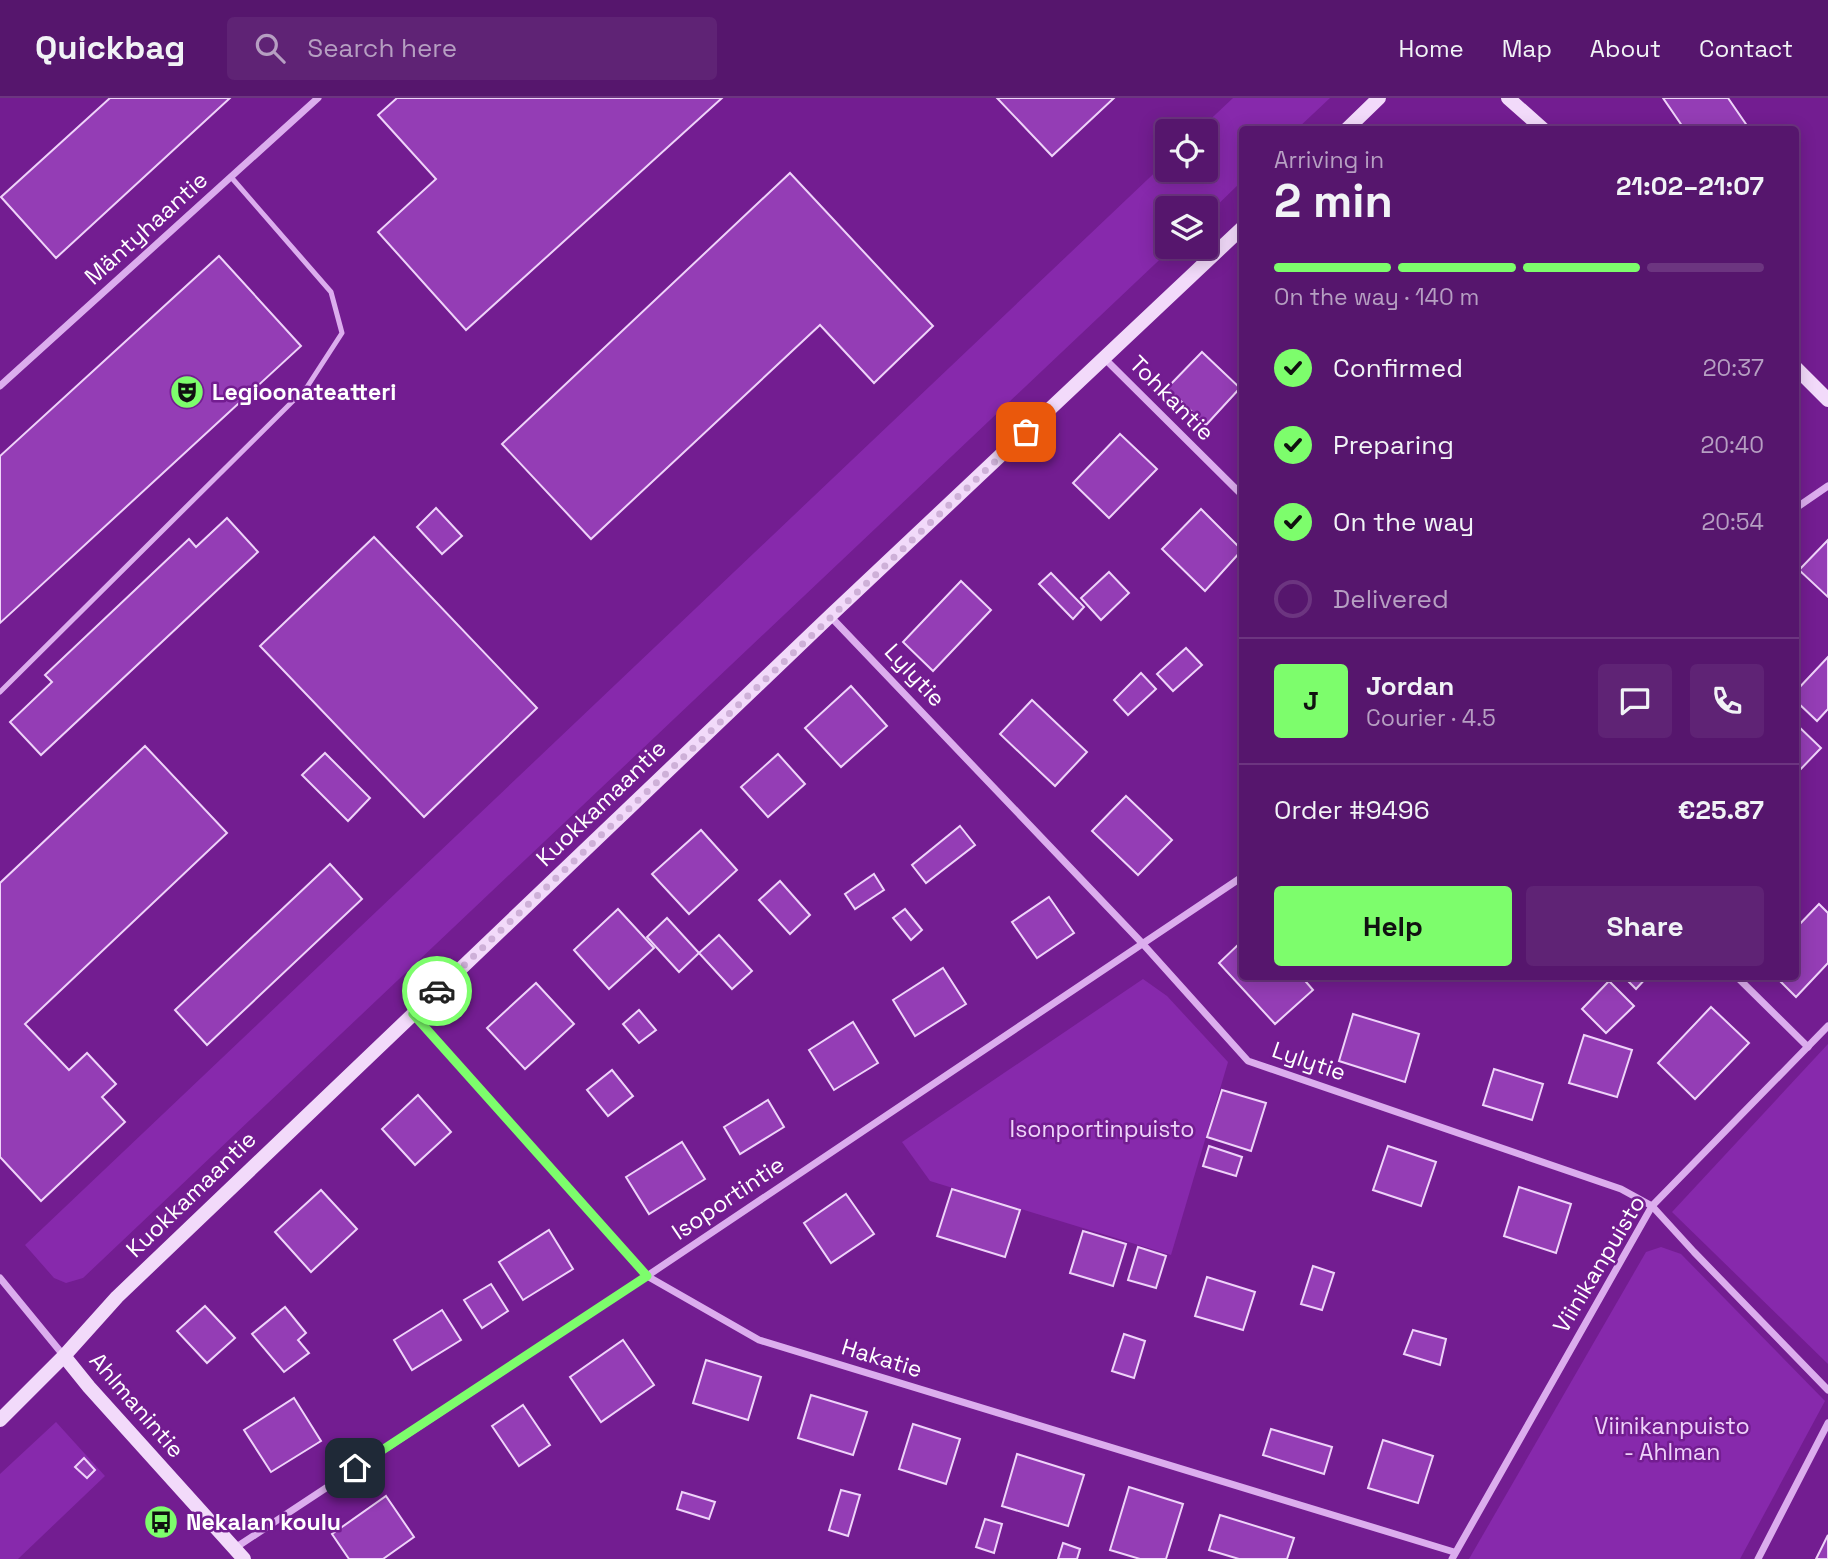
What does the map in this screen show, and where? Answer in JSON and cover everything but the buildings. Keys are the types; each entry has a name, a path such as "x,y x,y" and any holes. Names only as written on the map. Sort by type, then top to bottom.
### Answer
{"main road":[{"path":"1350,126 1379,98"},
{"path":"1508,98 1540,126"},
{"name":"Kuokkamaantie","path":"0,1420 64,1356 117,1297 830,616 1239,231"},
{"path":"1799,371 1828,400"},
{"name":"Ahlmanintie","path":"64,1356 239,1554"}],"street":[{"name":"Mäntyhaantie","path":"0,386 318,98"},
{"name":"Tohkantie","path":"1104,358 1239,492"},
{"path":"1799,506 1828,486"},
{"name":"Lylytie","path":"830,616 1142,943 1248,1060 1621,1189 1652,1206 1828,1390"},
{"name":"Isoportintie","path":"239,1554 647,1276 1239,879"},
{"path":"1740,980 1808,1047"},
{"name":"Hakatie","path":"413,1014 647,1276 759,1340 1453,1556"},
{"name":"Viinikanpuisto","path":"1453,1556 1652,1206 1828,1026"},
{"name":"Ahlmanintie","path":"0,1278 64,1356"},
{"path":"1758,1559 1828,1423"}],"lane":[{"path":"0,692 307,387 342,332 331,292 231,177"}],"green space":[{"path":"1233,98 1330,98 1300,126 1239,126 1239,184 1218,204 1218,196 1155,196 1155,259 1160,259 83,1278 66,1283 54,1278 25,1245 1155,172 1155,182 1218,182 1218,119 1211,119"},
{"name":"Isonportinpuisto","path":"1143,979 1167,996 1228,1062 1171,1255 930,1181 902,1142"},
{"path":"1828,1044 1828,1364 1672,1212"},
{"name":"Viinikanpuisto - Ahlman","path":"1661,1247 1681,1254 1825,1401 1740,1559 1469,1559 1646,1252"},
{"path":"56,1422 105,1476 18,1559 0,1559 0,1474"}],"way so far":[{"path":"437,991 1026,432"}],"place":[{"name":"Legioonateatteri","path":"187,392"},
{"name":"Nekalan koulu","path":"161,1522"}],"route":[{"path":"355,1468 647,1276 413,1014 437,991"}]}
